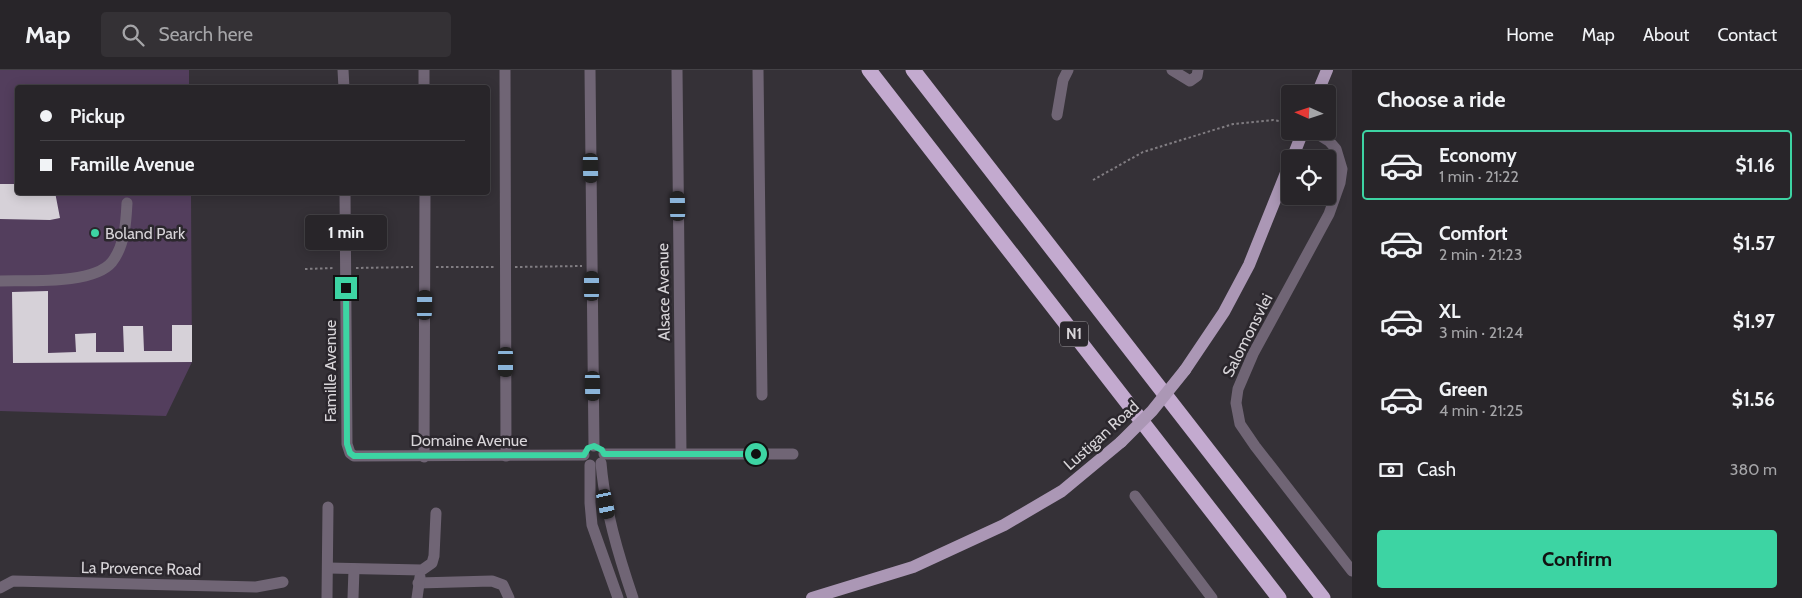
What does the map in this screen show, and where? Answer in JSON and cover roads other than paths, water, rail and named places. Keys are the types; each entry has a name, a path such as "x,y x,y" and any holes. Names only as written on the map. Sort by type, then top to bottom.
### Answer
{"highway":[{"name":"N1","path":"869,70 1280,598"},
{"name":"N1","path":"913,70 1323,598"}],"main road":[{"path":"1320,85 1326,70"},
{"name":"Lustigan Road","path":"812,598 913,567 1004,524 1062,491 1121,442 1152,411 1185,370 1224,312 1249,265 1281,185"}],"street":[{"path":"343,70 344,85"},
{"path":"424,70 424,85"},
{"path":"505,70 506,456"},
{"path":"590,70 594,446 588,448 595,460 604,490 609,517 633,598"},
{"name":"Alsace Avenue","path":"677,70 681,453"},
{"path":"758,70 762,395"},
{"path":"1057,115 1063,80 1068,70"},
{"path":"1172,70 1190,81 1197,76 1198,70"},
{"name":"Salomonsvlei","path":"1326,140 1336,149 1342,169 1340,183 1328,214 1253,354 1238,389 1236,403 1240,424 1255,446 1352,571"},
{"name":"Famille Avenue","path":"345,195 347,444 350,453 354,456"},
{"path":"424,457 425,195"},
{"path":"0,281 55,280 95,273 104,268 112,261 124,237 126,202"},
{"name":"Domaine Avenue","path":"354,456 506,456 595,460 681,453 793,454"},
{"path":"595,460 590,502 592,521 601,553 618,598"},
{"path":"1135,496 1212,598"},
{"path":"327,598 328,507"},
{"path":"328,568 422,570 432,563 434,556 436,513"},
{"path":"592,521 609,517"},
{"path":"601,553 618,548"},
{"path":"353,598 354,569"},
{"path":"417,598 422,570"},
{"path":"418,584 492,581 503,585 510,598"},
{"name":"La Provence Road","path":"0,588 13,582 256,592 283,582"}],"place":[{"name":"Boland Park","path":"95,233"}]}
